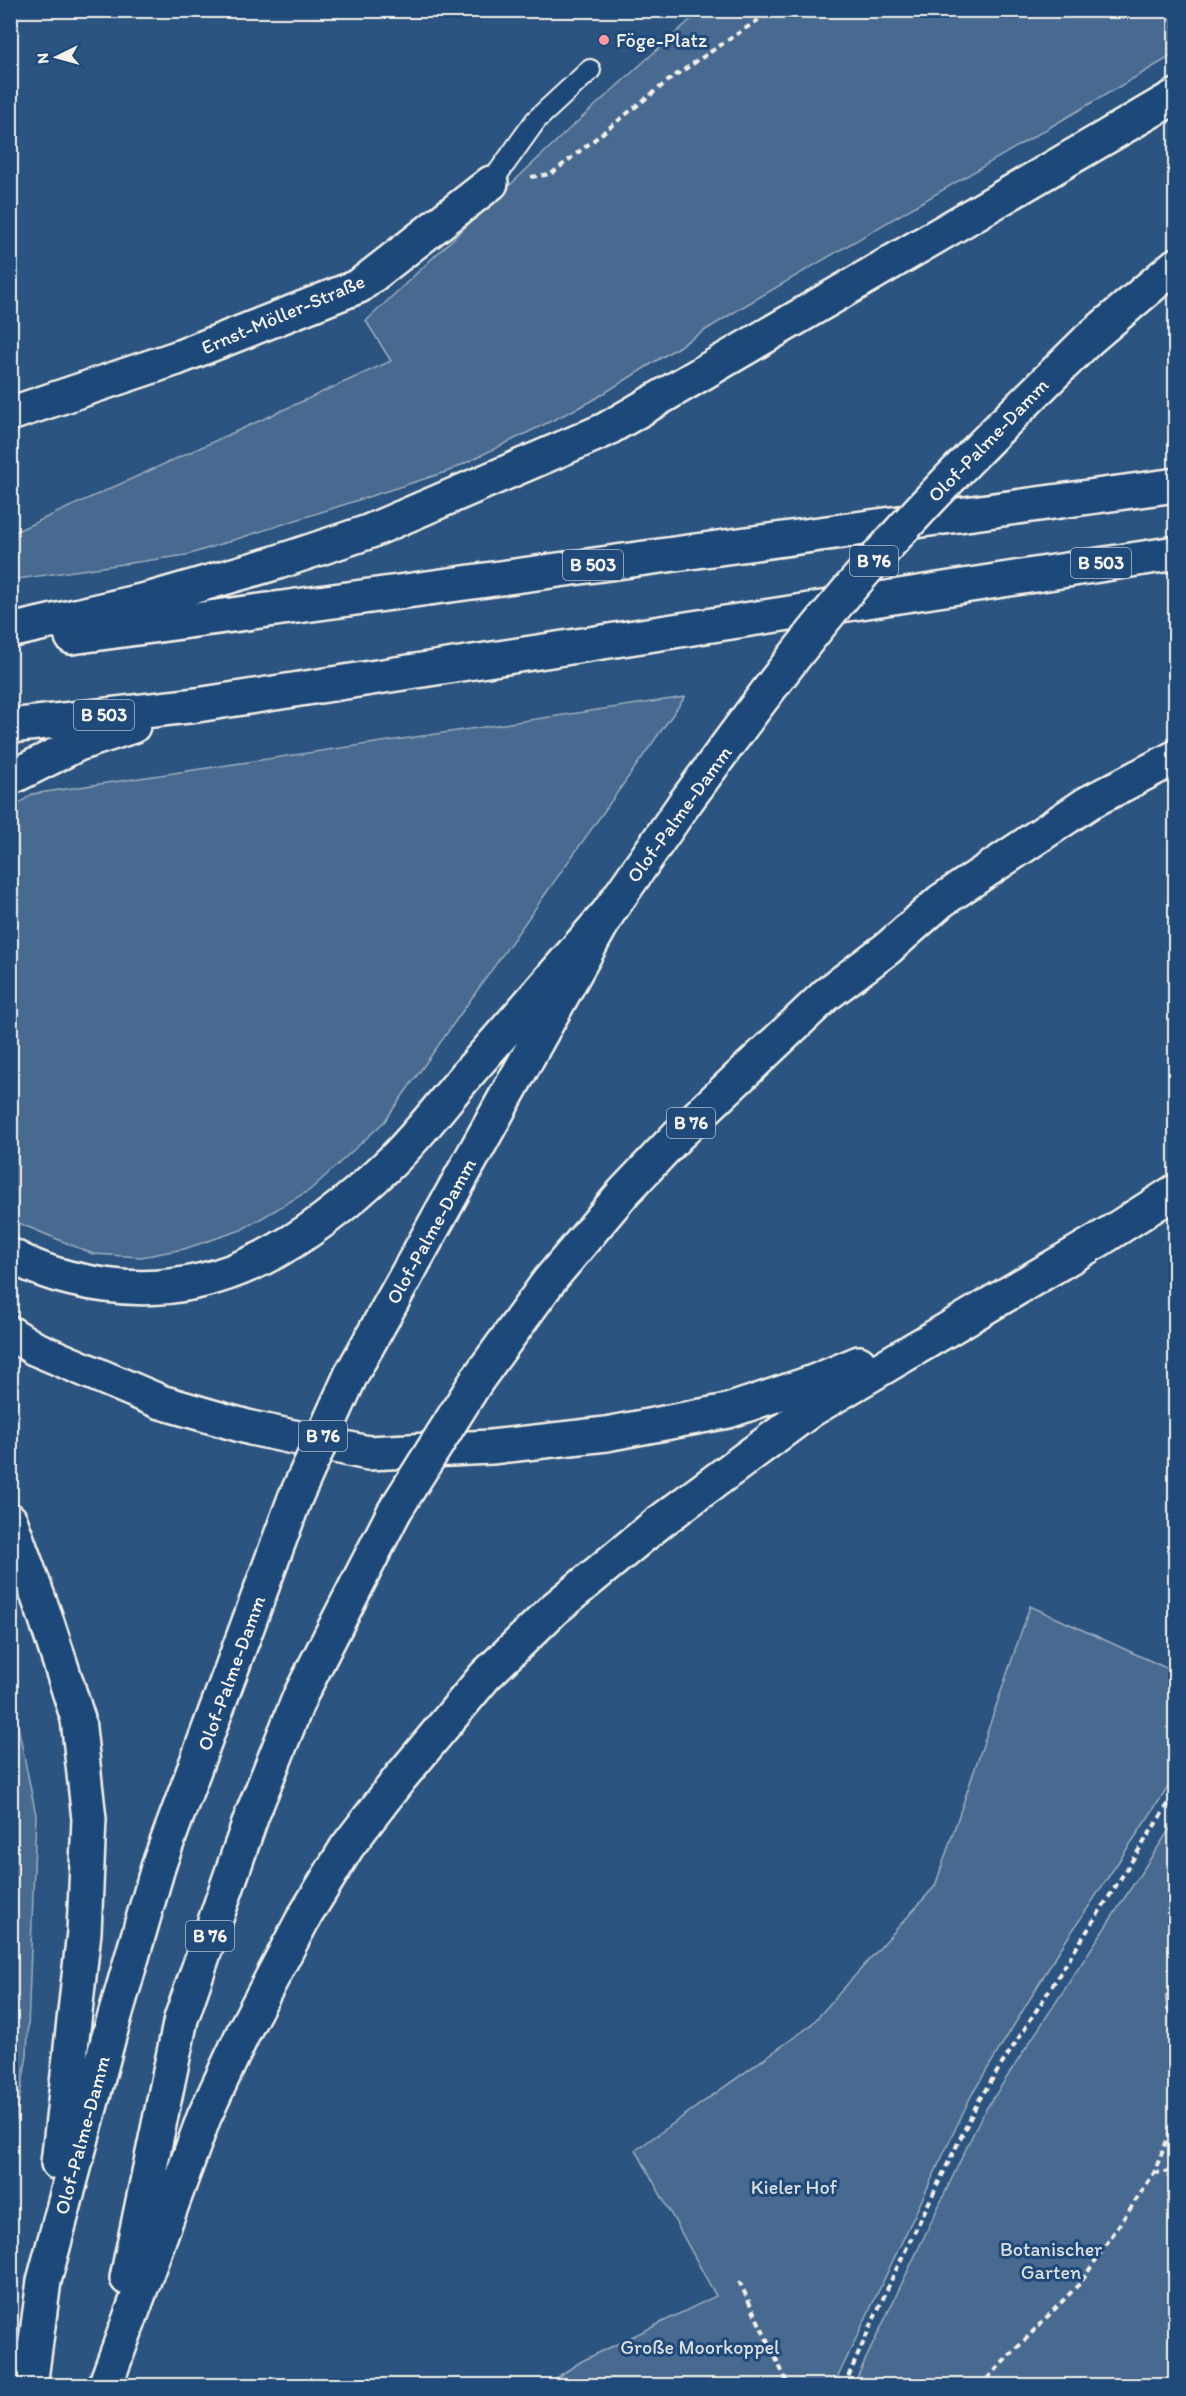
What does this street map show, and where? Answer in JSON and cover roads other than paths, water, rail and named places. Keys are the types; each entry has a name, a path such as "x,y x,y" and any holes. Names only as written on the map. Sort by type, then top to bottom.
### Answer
{"main road":[{"path":"10,631 165,595 358,536 605,430 1176,96"},
{"name":"Ernst-Möller-Straße","path":"10,414 177,358 359,286 491,183"},
{"name":"Olof-Palme-Damm","path":"30,2385 44,2281 108,2040 159,1863 295,1498 351,1375 608,913 684,804 774,683 864,572 963,463 1088,340 1176,266"},
{"name":"B 503","path":"10,645 1176,485"},
{"name":"B 503","path":"10,726 196,705 1176,553"},
{"path":"10,778 78,744 196,705"},
{"name":"B 76","path":"105,2385 181,2019 252,1815 300,1696 394,1512 477,1380 549,1281 623,1194 678,1135 827,994 888,948 941,901 1088,803 1176,757"},
{"path":"10,1255 66,1280 126,1288 171,1288 224,1275 277,1253 332,1214 391,1162 608,913"},
{"path":"105,2385 204,2116 245,2029 303,1919 347,1847 400,1778 485,1676 554,1609 657,1524 811,1410 1100,1240 1176,1191"},
{"path":"10,1333 34,1348 161,1402 251,1428 368,1453 558,1441 728,1411 811,1383 963,1320"},
{"path":"10,1520 45,1616 78,1719 89,1819 84,1932 44,2281"}],"lane":[{"name":"Ernst-Möller-Straße","path":"491,183 536,120 590,70"}],"place":[{"name":"Föge-Platz","path":"604,40"}],"park label":[{"name":"Kieler Hof","path":"794,2187"},
{"name":"Botanischer Garten","path":"1051,2260"},
{"name":"Große Moorkoppel","path":"700,2347"}]}
